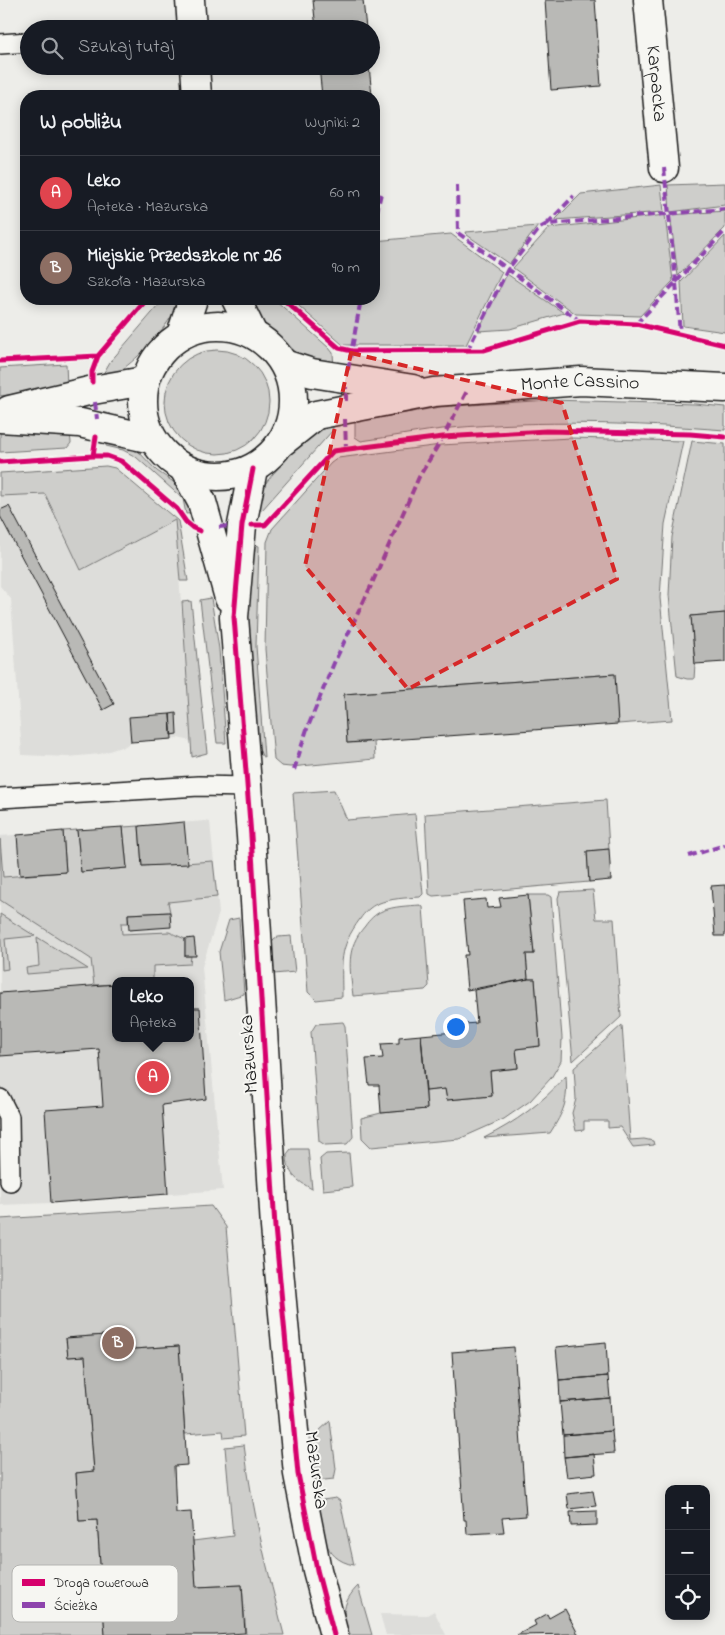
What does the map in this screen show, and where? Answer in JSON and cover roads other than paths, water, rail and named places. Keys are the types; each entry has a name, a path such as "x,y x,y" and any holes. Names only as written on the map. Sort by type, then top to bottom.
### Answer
{"street":[{"path":"190,0 191,20"},
{"name":"Karpacka","path":"648,0 664,168"},
{"path":"195,75 196,90"},
{"path":"181,335 191,305"},
{"path":"239,305 253,334"},
{"path":"217,326 235,328 253,334 270,347 284,364 291,383 293,404 290,424 280,443 268,458 253,469 219,478 200,475 184,469 160,451 152,439 144,420 142,401 144,381 153,363 164,347 181,335 198,328 217,326"},
{"name":"Monte Cassino","path":"284,364 312,373 434,392"},
{"path":"0,412 93,390 144,381"},
{"name":"Monte Cassino","path":"280,443 316,415 434,392 580,381 725,388"},
{"path":"0,418 80,423 152,439"},
{"name":"Mazurska","path":"184,469 202,502 234,617"},
{"name":"Mazurska","path":"253,469 242,525 234,617 247,787 275,1227 298,1474 317,1570 334,1635"}],"lane":[{"path":"0,44 20,43"},
{"path":"0,798 199,786 247,787"},
{"path":"0,1099 9,1118 10,1181"}],"place":[{"name":"Leko","path":"153,1077"},
{"name":"Miejskie Przedszkole nr 26","path":"118,1343"}]}
